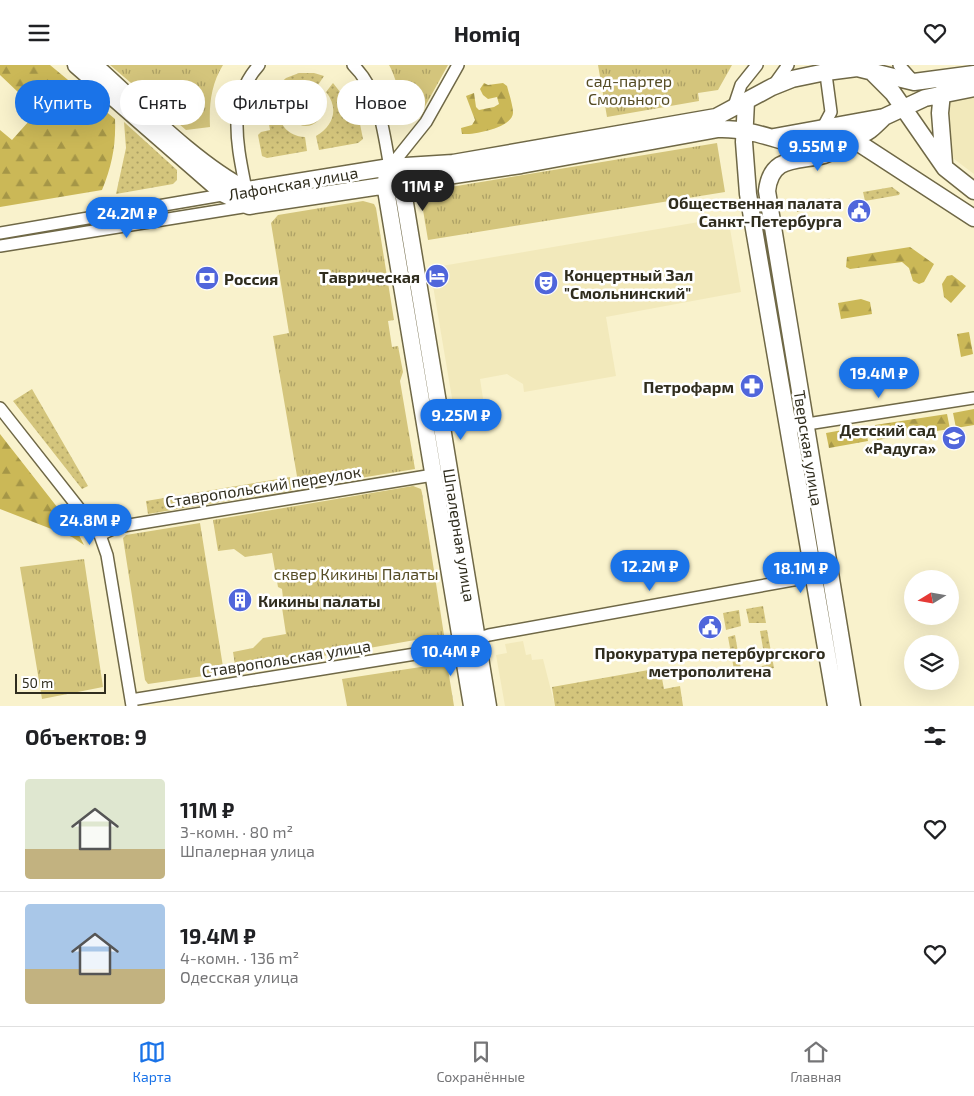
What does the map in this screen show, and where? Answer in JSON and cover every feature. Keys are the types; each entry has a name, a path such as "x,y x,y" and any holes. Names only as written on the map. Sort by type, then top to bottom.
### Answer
{"street":[{"path":"76,65 224,194 248,198"},
{"path":"94,65 184,145 248,198"},
{"path":"248,198 237,132 237,112 241,92 249,77 259,65"},
{"path":"353,65 375,98 390,167"},
{"path":"390,167 426,122 458,65"},
{"path":"740,105 741,85 757,65"},
{"path":"772,87 788,65"},
{"path":"899,65 918,82 974,74"},
{"path":"867,67 904,107 945,169 969,187"},
{"name":"Лафонская улица","path":"0,247 248,198 390,167 453,163 716,117 772,87 826,69 867,67 901,81 918,82"},
{"path":"822,129 832,111 826,69"},
{"path":"774,137 884,117 904,107 942,93 974,88"},
{"path":"942,93 940,113 945,169"},
{"name":"Тверская улица","path":"740,105 738,130 788,427 852,706"},
{"path":"851,138 869,131 884,117"},
{"name":"Лафонская улица","path":"248,198 393,183 521,165 718,129 738,130 774,137 792,144 807,145 851,138"},
{"path":"851,138 974,218"},
{"name":"Тверская улица","path":"836,706 805,425 767,191 768,178 775,167 787,161 826,155 851,138"},
{"name":"Шпалерная улица","path":"390,167 488,706"},
{"name":"Шпалерная улица","path":"393,183 433,475 472,706"},
{"name":"Лафонская улица","path":"0,233 224,194"},
{"path":"788,427 974,398"},
{"path":"0,408 100,535 107,555 131,703"},
{"name":"Ставропольский переулок","path":"100,535 117,527 433,475"},
{"name":"Ставропольская улица","path":"131,703 446,649 477,638 822,574"}],"shaded area":[{"path":"974,95 974,174 950,156 947,112 949,104 956,98"},
{"path":"728,217 741,292 606,317 616,376 524,392 523,384 507,374 480,379 484,405 454,410 430,268"},
{"path":"523,641 526,655 531,654 532,660 543,659 555,706 505,706 496,655 507,653 505,644"}],"green space":[{"path":"0,65 50,65 68,80 15,80 15,89 0,75"},
{"path":"110,65 223,65 215,80 210,111 210,127 186,130 180,125 205,125 205,80 128,80"},
{"path":"389,65 448,65 425,106 425,80 395,80"},
{"name":"сад-партер Смольного","path":"598,65 732,65 718,90 698,93 699,101 607,117"},
{"path":"299,73 314,73 324,76 321,80 284,80"},
{"path":"333,83 337,88 337,125 360,125 363,139 358,143 319,150 316,136 327,127 333,116 332,104 327,91"},
{"path":"484,83 488,85 503,83 507,86 513,110 511,118 499,127 462,134 461,128 472,125 475,120 466,96 474,93 476,107 479,110 499,104 497,97 488,99 483,95 480,89"},
{"path":"110,115 115,119 113,155 102,190 0,207 0,130 12,140 25,125 110,125"},
{"path":"124,125 127,125 177,170 177,180 173,184 116,194 126,148"},
{"path":"269,125 283,125 287,131 292,134 305,137 307,151 267,158 262,156 258,135 261,132 270,130"},
{"path":"717,143 725,192 428,240 420,192"},
{"path":"892,187 900,193 899,195 865,201 863,192"},
{"path":"830,198 832,206 797,212 795,204"},
{"path":"363,201 374,204 376,208 394,320 388,321 392,347 398,346 403,372 400,381 415,469 299,488 273,336 289,333 271,223 278,215"},
{"path":"910,247 934,264 924,282 919,284 913,281 909,268 902,262 850,269 846,267 847,257"},
{"path":"952,275 966,286 951,303 944,297 942,284 947,276"},
{"path":"861,299 870,302 872,314 841,319 838,303"},
{"path":"969,332 973,354 961,357 957,334"},
{"path":"32,389 88,486 82,489 13,401"},
{"path":"974,409 974,425 956,428 953,413"},
{"path":"947,414 950,429 877,440 875,425"},
{"path":"865,426 868,441 829,448 826,433"},
{"path":"0,434 79,535 84,545 72,537 0,509"},
{"path":"290,477 292,490 148,514 146,501"},
{"name":"сквер Кикины Палаты","path":"413,486 421,489 422,493 444,635 236,671 233,652 253,648 263,638 286,634 281,601 283,598 282,589 278,587 272,553 245,557 234,549 218,551 213,520"},
{"path":"200,523 224,673 148,684 145,680 123,538 126,535"},
{"path":"84,559 103,687 42,699 20,567"},
{"path":"763,606 766,623 749,623 746,609"},
{"path":"739,610 741,626 726,630 723,613"},
{"path":"767,630 774,668 758,671 757,667 766,665 760,631"},
{"path":"735,635 741,669 748,668 749,672 735,675 728,637"},
{"path":"447,663 454,706 347,706 342,679"},
{"path":"660,668 664,689 680,686 683,706 555,706 552,687"}],"place":[{"name":"Общественная палата Санкт-Петербурга","path":"859,211"},
{"name":"Таврическая","path":"437,276"},
{"name":"Россия","path":"207,278"},
{"name":"Концертный Зал \"Смольнинский\"","path":"546,283"},
{"name":"Петрофарм","path":"752,386"},
{"name":"Детский сад «Радуга»","path":"954,438"},
{"name":"Кикины палаты","path":"240,600"},
{"name":"Прокуратура петербургского метрополитена","path":"710,627"}]}
